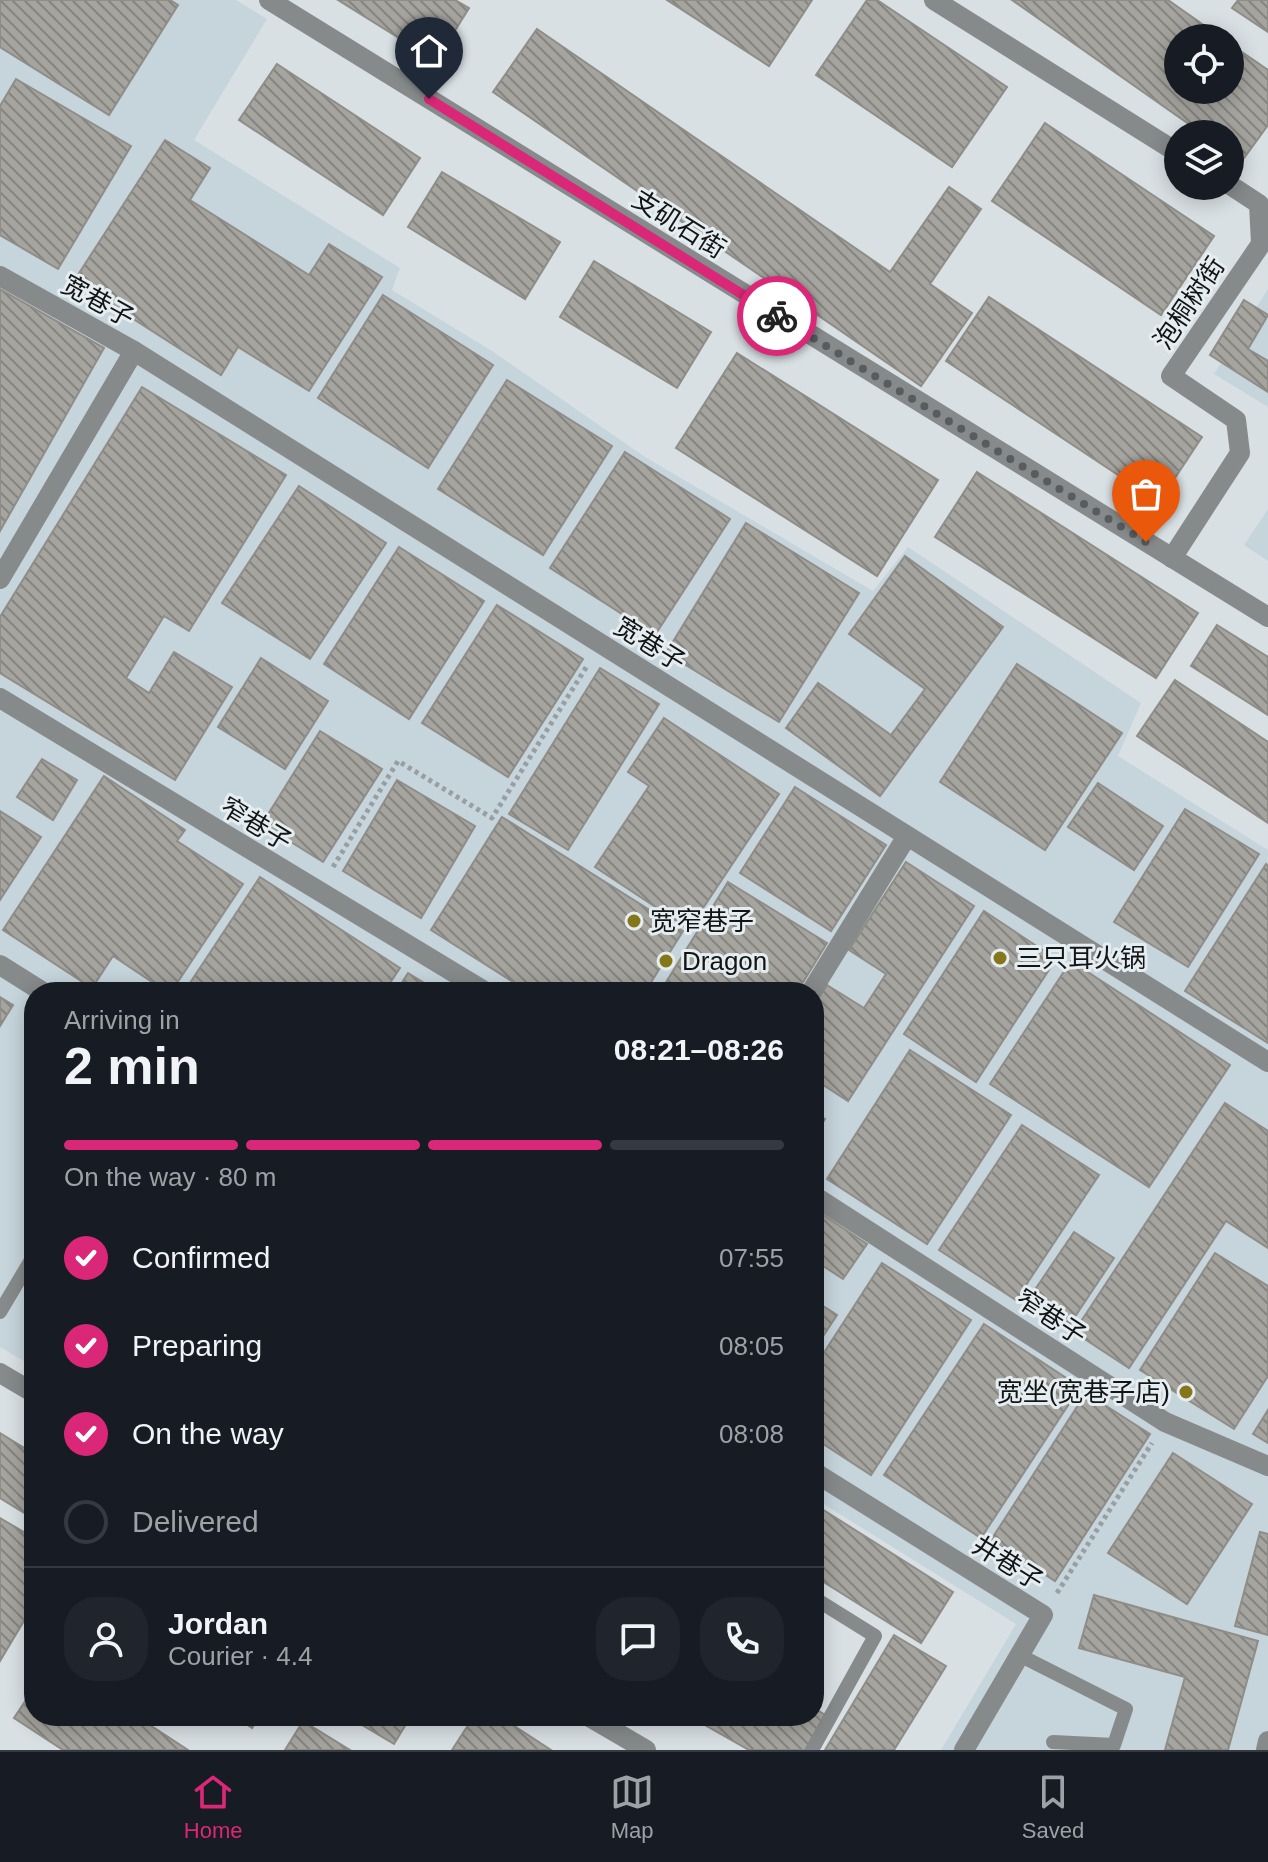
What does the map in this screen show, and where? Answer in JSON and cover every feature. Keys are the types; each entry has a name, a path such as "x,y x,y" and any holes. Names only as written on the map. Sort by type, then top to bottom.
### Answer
{"street":[{"name":"支矶石街","path":"269,0 1268,617"},
{"path":"934,0 1164,144"},
{"name":"泡桐树街","path":"1172,558 1240,453 1236,420 1171,376 1261,244 1259,204 1244,194"},
{"name":"宽巷子","path":"0,276 134,351 1268,1062"},
{"path":"0,579 134,351"},
{"name":"窄巷子","path":"0,698 469,982"},
{"path":"817,982 907,836"},
{"path":"0,965 27,982"},
{"name":"窄巷子","path":"824,1202 1165,1422 1268,1466"},
{"path":"0,1373 24,1387"},
{"name":"井巷子","path":"824,1478 1043,1615 964,1750"},
{"path":"605,1726 646,1750"},
{"path":"1266,1750 1268,1741"}],"lane":[{"path":"0,1312 24,1272"},
{"path":"812,1750 875,1636 824,1604"},
{"path":"1019,1655 1126,1709 1114,1745 1053,1742"}],"path":[{"path":"317,892 398,761 492,818 601,644"},
{"path":"1043,1615 1165,1422"}],"shaded area":[{"name":"宽窄巷子","path":"0,0 236,0 267,19 194,140 400,268 392,290 492,351 645,457 873,591 908,547 1141,703 1118,756 1268,850 1268,1750 941,1750 1016,1624 824,1504 824,982 24,982 24,1361 0,1347"},
{"path":"1268,289 1268,407 1214,374"},
{"path":"1268,509 1268,561 1244,545"}],"building":[{"path":"0,0 170,0 178,5 109,115 0,47"},
{"path":"338,0 455,0 469,8 436,61"},
{"path":"667,0 812,0 769,66"},
{"path":"867,0 877,0 1007,87 952,167 816,75"},
{"path":"1012,0 1168,0 1202,24 1164,24 1164,104 1244,104 1244,54 1268,70 1268,125 1244,158 1244,120 1183,120"},
{"path":"1238,0 1268,0 1268,32 1232,8"},
{"path":"537,29 890,272 949,187 981,209 930,284 972,313 921,386 493,92"},
{"path":"277,64 420,158 383,215 239,120"},
{"path":"16,79 131,146 58,269 0,235 0,106"},
{"path":"1045,123 1214,236 1161,315 992,201"},
{"path":"165,140 210,168 190,200 309,275 329,244 382,277 309,391 238,347 221,375 74,281"},
{"path":"442,172 560,242 525,299 408,227"},
{"path":"594,261 711,332 677,388 560,317"},
{"path":"0,289 104,348 0,531"},
{"path":"383,295 493,365 428,468 318,398"},
{"path":"989,297 1202,437 1159,502 946,361"},
{"path":"1244,300 1268,315 1248,349 1268,361 1268,392 1210,355"},
{"path":"737,353 938,480 877,576 676,448"},
{"path":"507,380 612,446 543,555 438,489"},
{"path":"142,387 286,475 189,631 164,616 126,678 149,693 174,652 232,687 175,780 0,673 0,617"},
{"path":"625,452 730,519 655,635 550,568"},
{"path":"977,472 1198,613 1156,678 935,537"},
{"path":"299,486 386,543 310,659 222,603"},
{"path":"746,523 859,593 779,722 666,653"},
{"path":"399,547 484,601 409,719 324,664"},
{"path":"905,556 1003,627 880,796 786,728 818,683 891,735 925,689 849,634"},
{"path":"497,605 583,659 508,777 422,723"},
{"path":"1217,625 1268,657 1268,715 1191,666"},
{"path":"261,658 328,701 285,769 218,727"},
{"path":"1017,664 1122,733 1045,850 940,782"},
{"path":"600,668 659,704 568,850 509,814"},
{"path":"1175,680 1268,742 1268,823 1137,736"},
{"path":"664,718 779,794 689,929 595,867 649,786 628,772"},
{"path":"320,731 382,769 323,862 262,824"},
{"path":"42,759 77,780 53,820 17,797"},
{"path":"104,776 185,830 177,841 243,884 178,982 152,982 113,956 96,982 83,982 3,930"},
{"path":"397,780 475,826 421,918 343,871"},
{"path":"1098,783 1163,826 1134,870 1068,827"},
{"path":"795,787 886,845 831,931 740,873"},
{"path":"1185,809 1259,854 1188,967 1114,922"},
{"path":"0,811 41,837 0,900"},
{"path":"502,817 683,931 651,982 513,982 431,930"},
{"path":"906,862 974,906 848,1101 824,1085 824,990 827,985 864,1008 886,974 849,950"},
{"path":"1266,864 1268,866 1268,1043 1185,991"},
{"path":"260,877 400,968 391,982 191,982"},
{"path":"728,882 827,943 803,982 666,982"},
{"path":"984,911 1056,959 976,1082 904,1034"},
{"path":"1071,961 1230,1065 1149,1187 990,1084"},
{"path":"408,973 423,982 402,982"},
{"path":"0,997 13,1005 0,1026"},
{"path":"910,1050 1011,1115 927,1244 827,1179"},
{"path":"1225,1103 1268,1131 1268,1248 1226,1221 1129,1368 1074,1332"},
{"path":"1022,1125 1099,1175 1016,1300 939,1250"},
{"path":"824,1216 867,1244 843,1279 824,1267"},
{"path":"1074,1232 1114,1258 1070,1324 1030,1297"},
{"path":"1215,1253 1268,1286 1268,1376 1234,1429 1140,1370"},
{"path":"882,1263 971,1320 871,1475 824,1444 824,1353"},
{"path":"824,1307 837,1315 824,1335"},
{"path":"984,1324 1080,1387 981,1538 884,1475"},
{"path":"1086,1393 1150,1434 1055,1581 991,1540"},
{"path":"1268,1410 1268,1443 1253,1434"},
{"path":"0,1433 24,1448 24,1513 0,1498"},
{"path":"1173,1453 1252,1504 1187,1604 1108,1553"},
{"path":"824,1510 953,1592 921,1643 824,1582"},
{"path":"0,1518 24,1532 24,1621 0,1661"},
{"path":"1260,1532 1268,1534 1268,1635 1235,1626"},
{"path":"1094,1595 1258,1641 1228,1750 1165,1750 1185,1677 1079,1648"},
{"path":"894,1635 946,1666 894,1750 825,1750"},
{"path":"24,1703 24,1725 14,1718"},
{"path":"26,1726 151,1726 188,1750 63,1750"},
{"path":"300,1726 311,1726 350,1750 285,1750"},
{"path":"364,1726 405,1726 394,1744"},
{"path":"468,1726 514,1726 551,1750 452,1750"},
{"path":"707,1726 821,1726 808,1750 749,1750"}],"way so far":[{"path":"777,316 1146,542"}],"place":[{"name":"宽窄巷子","path":"634,921"},
{"name":"三只耳火锅","path":"1000,958"},
{"name":"Dragon","path":"666,961"},
{"name":"宽坐(宽巷子店)","path":"1186,1392"}],"route":[{"path":"429,99 777,316"}]}
